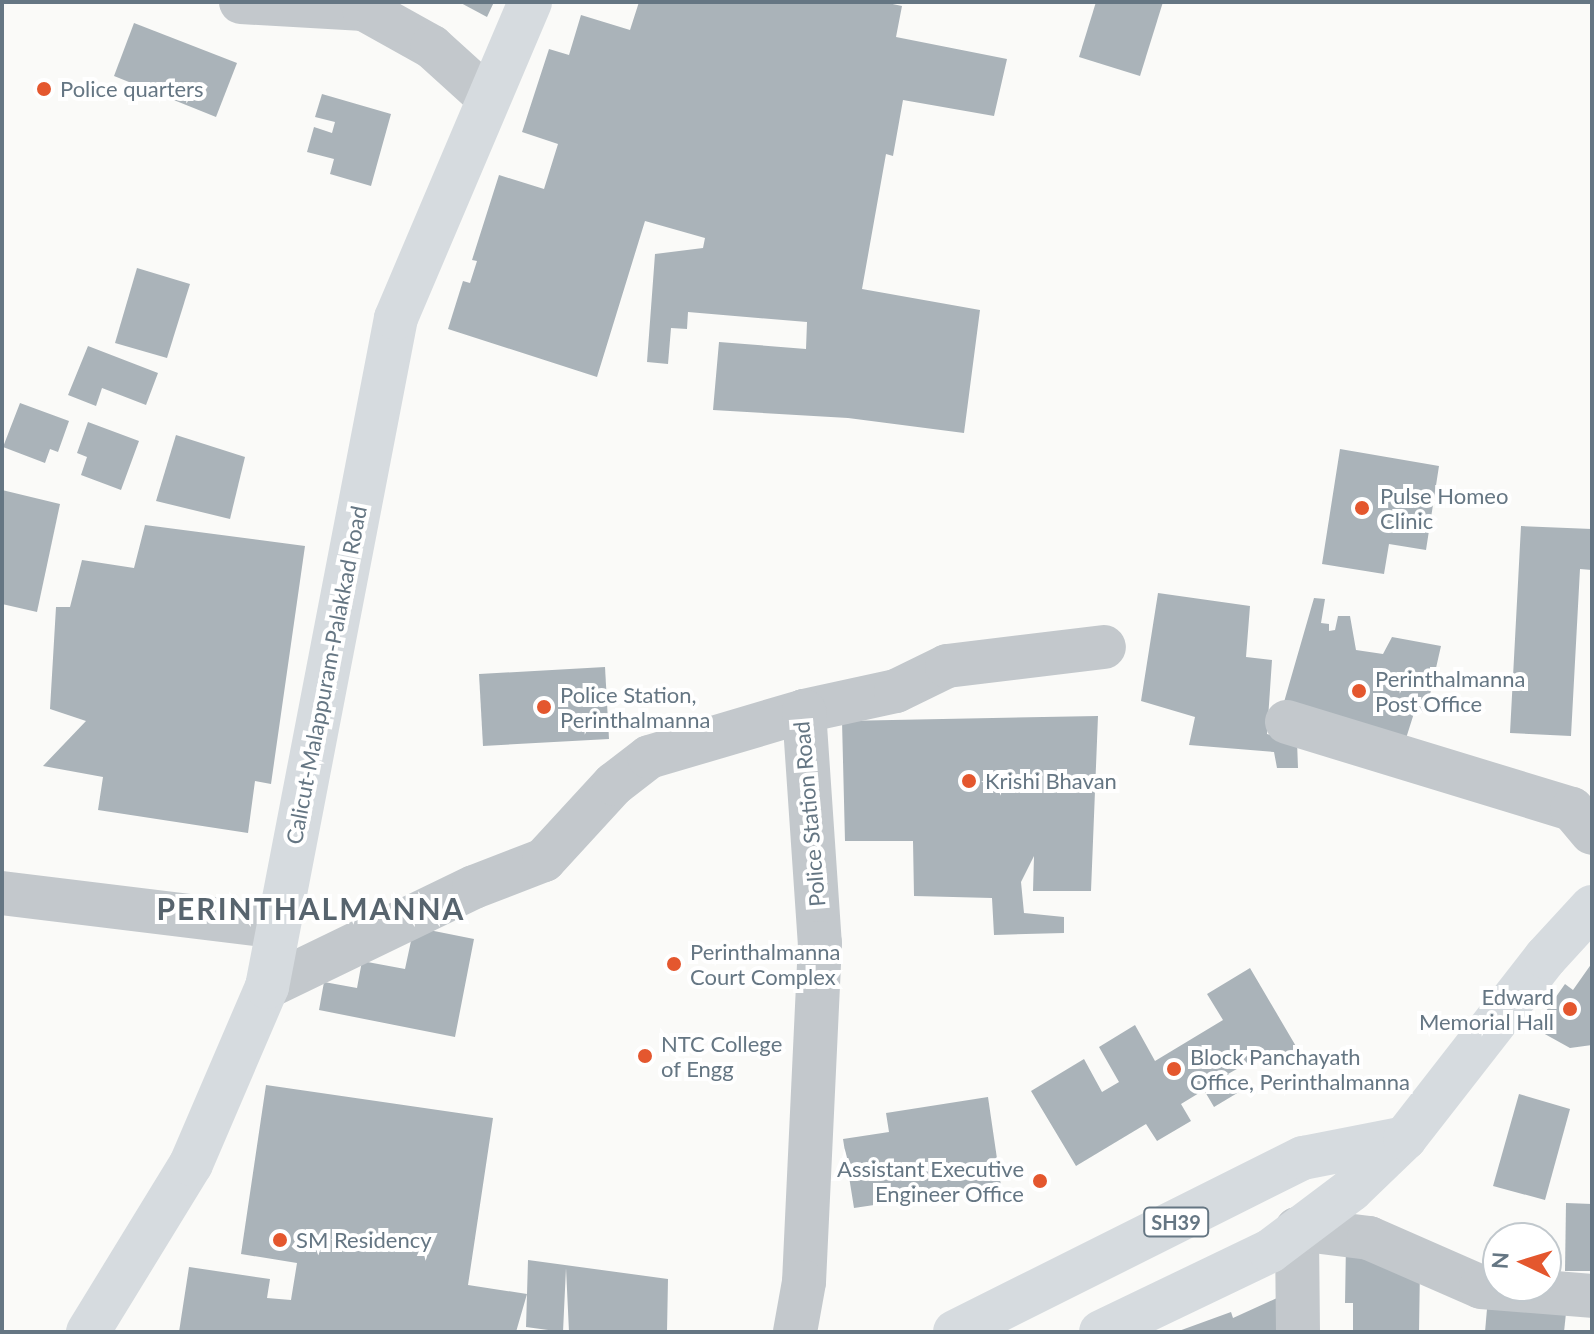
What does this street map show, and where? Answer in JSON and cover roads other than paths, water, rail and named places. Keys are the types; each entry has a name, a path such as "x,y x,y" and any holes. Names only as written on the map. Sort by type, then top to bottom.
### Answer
{"main road":[{"name":"Calicut-Malappuram-Palakkad Road","path":"88,1332 191,1164 267,987 396,318 486,96 530,2"},
{"path":"1101,1332 1253,1260 1351,1190 1405,1138 1546,957 1592,907"},
{"name":"SH39","path":"955,1332 1303,1158 1405,1138"}],"street":[{"path":"241,2 364,9 432,47 486,96"},
{"path":"804,711 896,691 947,666 1104,647"},
{"name":"Police Station Road","path":"267,987 474,887 544,860 614,784 649,757 804,711 820,943 804,1282 795,1332"},
{"path":"1287,722 1572,809 1592,833"},
{"path":"2,893 278,927"},
{"path":"1298,1332 1297,1229 1369,1238 1481,1287 1592,1296"}],"place":[{"name":"Police quarters","path":"44,89"},
{"name":"Pulse Homeo Clinic","path":"1362,508"},
{"name":"Perinthalmanna Post Office","path":"1359,691"},
{"name":"Police Station, Perinthalmanna","path":"544,707"},
{"name":"Krishi Bhavan","path":"969,781"},
{"name":"Perinthalmanna Court Complex","path":"674,964"},
{"name":"Edward Memorial Hall","path":"1570,1009"},
{"name":"NTC College of Engg","path":"645,1056"},
{"name":"Block Panchayath Office, Perinthalmanna","path":"1174,1069"},
{"name":"Assistant Executive Engineer Office","path":"1040,1181"},
{"name":"SM Residency","path":"280,1240"}],"district":[{"name":"PERINTHALMANNA","path":"311,908"}]}
